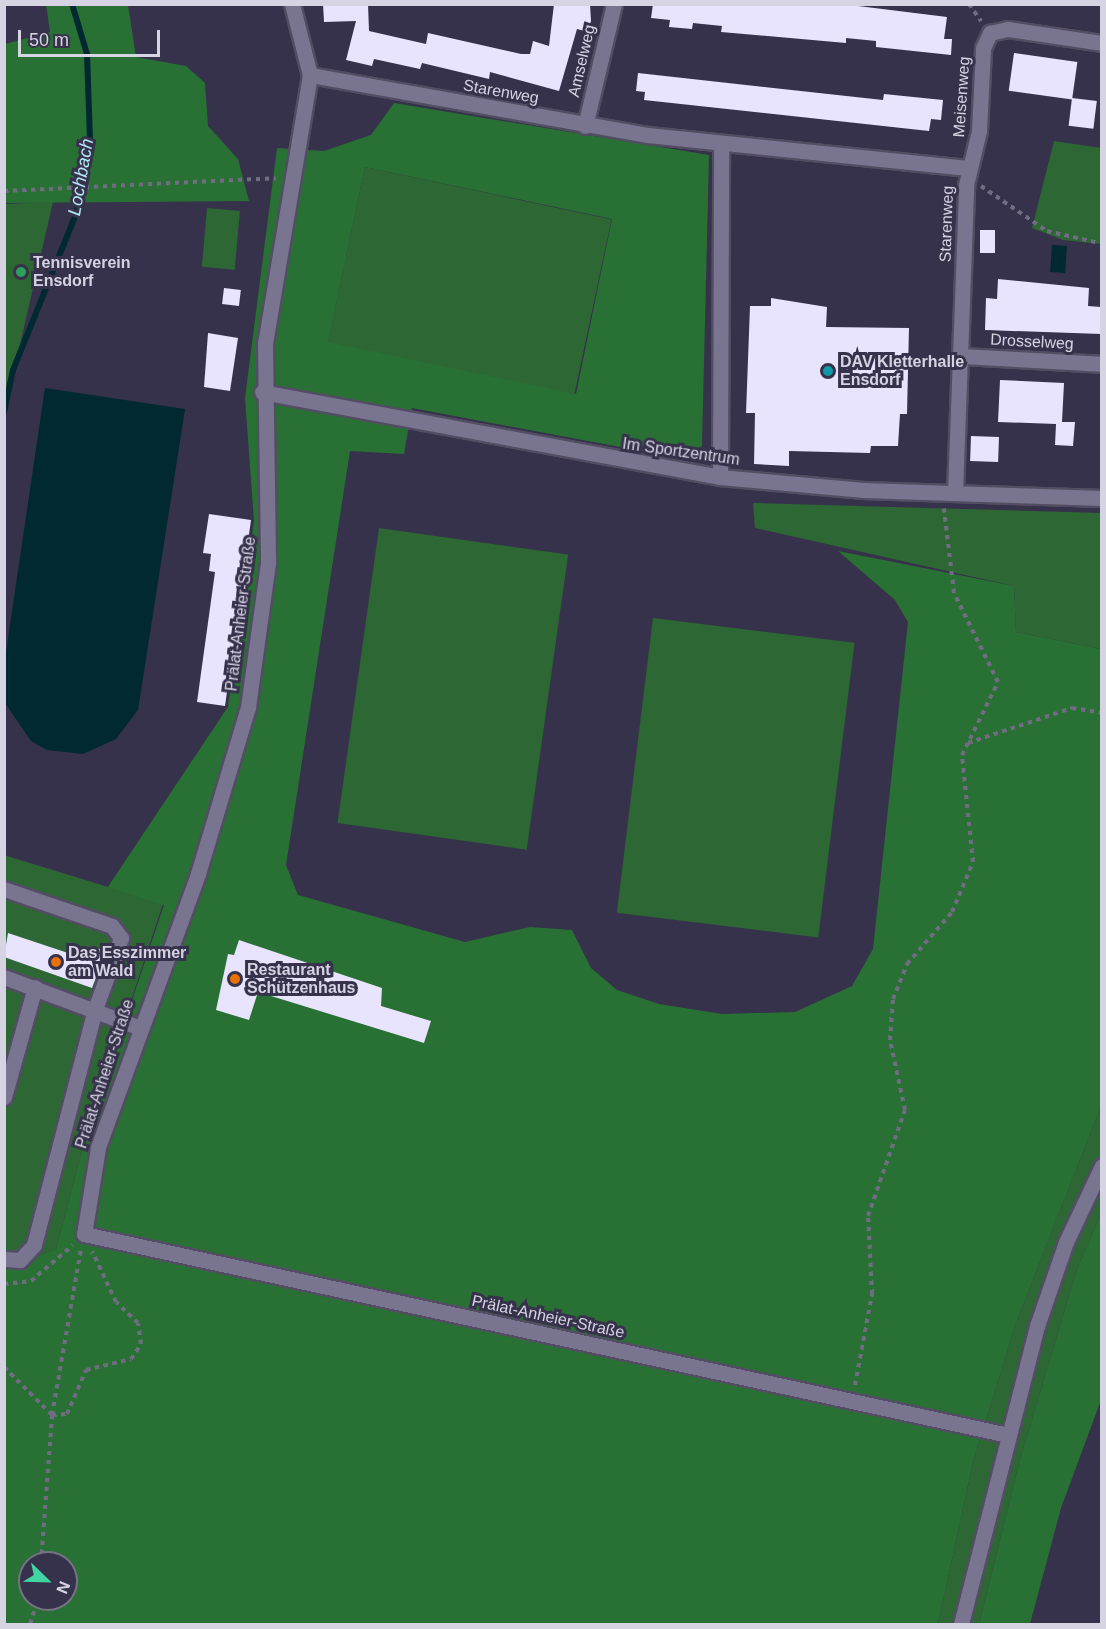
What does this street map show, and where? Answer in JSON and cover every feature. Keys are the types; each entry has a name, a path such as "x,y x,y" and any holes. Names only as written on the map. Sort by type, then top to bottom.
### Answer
{"street":[{"name":"Prälat-Anheier-Straße","path":"292,4 310,75 292,179 262,392 270,534 248,707 236,763 181,925 138,1027 98,1148 84,1234 1008,1435"},
{"name":"Amselweg","path":"585,126 614,4"},
{"name":"Meisenweg","path":"967,174 979,131 983,48 990,33 1008,29 1101,44"},
{"name":"Starenweg","path":"310,75 585,126 721,146 967,174 961,356 949,491"},
{"path":"720,477 721,146"},
{"name":"Drosselweg","path":"961,356 1101,364"},
{"name":"Im Sportzentrum","path":"262,392 720,477 1101,498"},
{"path":"4,890 118,930 120,944 95,1009 34,1245 20,1260 4,1259"},
{"path":"4,977 95,1009 138,1027"},
{"path":"4,1097 35,987"},
{"path":"961,1624 1008,1435 1066,1242 1101,1166"}],"path":[{"path":"967,174 1047,231 1099,243"},
{"path":"4,191 68,189 98,185 246,176 292,179"},
{"path":"850,1401 863,1363 872,1293 868,1216 905,1110 890,1040 893,999 907,964 952,912 974,862 962,755 998,682 954,593 949,491"},
{"path":"968,743 1072,708 1101,713"},
{"path":"4,1284 31,1281 84,1234"},
{"path":"42,1551 52,1415 84,1234"},
{"path":"4,1367 52,1415 67,1414 86,1370 131,1359 141,1344 138,1323 116,1302 84,1234"}],"green space":[{"path":"46,4 128,5 136,57 186,66 205,83 208,126 238,159 249,201 5,203 5,44 50,32"},
{"path":"394,103 709,155 702,446 691,454 636,450 412,408 404,454 350,451 286,865 298,895 465,942 530,927 572,930 591,968 617,990 659,1004 722,1014 795,1012 852,986 873,949 908,622 895,600 838,551 1014,586 1016,632 1101,649 1101,1106 1016,1323 973,1462 938,1624 5,1624 4,1268 56,1249 84,1143 164,905 108,887 228,707 254,521 245,398 277,148 324,151 371,135","holes":["365,167 612,219 576,394 328,342"]},
{"path":"1054,141 1101,148 1101,244 1063,240 1032,228"},
{"path":"365,167 611,219 574,395 328,343"},
{"name":"Tennisverein Ensdorf","path":"53,202 21,340 5,412 5,204"},
{"path":"207,208 240,211 235,270 202,267"},
{"path":"753,503 1101,513 1101,649 1016,632 1014,586 755,528"},
{"path":"379,528 568,555 527,850 338,823"},
{"path":"653,618 854,643 818,938 617,913"},
{"path":"228,707 84,1143 56,1249 5,1268 4,855 108,887"},
{"path":"1101,1106 1101,1214 1077,1269 1019,1463 979,1624 938,1624 973,1462 1016,1323"},
{"path":"1101,1214 1101,1400 1061,1508 1030,1624 979,1624 1019,1463 1077,1269"}],"shaded area":[{"path":"1052,245 1067,246 1065,273 1050,272"},
{"path":"45,388 185,409 138,710 116,739 83,754 47,750 31,741 5,703 5,659"}],"building":[{"path":"323,4 368,4 369,31 426,44 428,33 521,54 530,54 533,41 549,46 554,4 590,4 591,21 588,32 577,29 559,91 490,72 489,79 422,63 420,69 374,59 372,66 346,60 356,21 324,22"},
{"path":"653,4 842,4 947,17 944,39 952,39 951,55 876,47 876,41 846,38 846,43 721,32 722,26 693,23 692,29 669,27 670,20 651,18"},
{"path":"1014,53 1077,62 1072,100 1009,91"},
{"path":"638,73 883,100 884,94 943,100 941,120 931,119 929,131 644,100 645,92 636,91"},
{"path":"1072,98 1097,101 1093,129 1069,126"},
{"path":"980,230 995,230 995,253 980,253"},
{"path":"998,279 1089,288 1088,306 1101,307 1101,334 985,330 986,298 997,299"},
{"path":"224,288 241,290 239,306 222,304"},
{"name":"DAV Kletterhalle Ensdorf","path":"771,298 827,307 826,327 909,328 907,414 900,414 898,446 871,446 870,453 789,451 789,466 754,464 755,413 746,413 750,306 771,306"},
{"path":"208,333 238,338 230,391 204,387"},
{"path":"1000,380 1064,383 1062,422 1075,422 1073,446 1055,445 1056,424 998,422"},
{"path":"971,436 999,437 998,462 970,461"},
{"path":"209,514 251,520 225,706 197,702 215,572 209,571 211,554 203,553"},
{"name":"Das Esszimmer am Wald","path":"8,933 86,959 91,946 106,951 92,988 4,957"},
{"path":"239,940 382,988 381,1006 431,1021 424,1043 258,992 249,1020 216,1010 228,954 234,955"}],"waterway":[{"name":"Lochbach","path":"4,412 13,370 76,214 90,140 87,54 72,4"}],"place":[{"name":"Tennisverein Ensdorf","path":"21,272"},
{"name":"DAV Kletterhalle Ensdorf","path":"828,371"},
{"name":"Das Esszimmer am Wald","path":"56,962"},
{"name":"Restaurant Schützenhaus","path":"235,979"}]}
